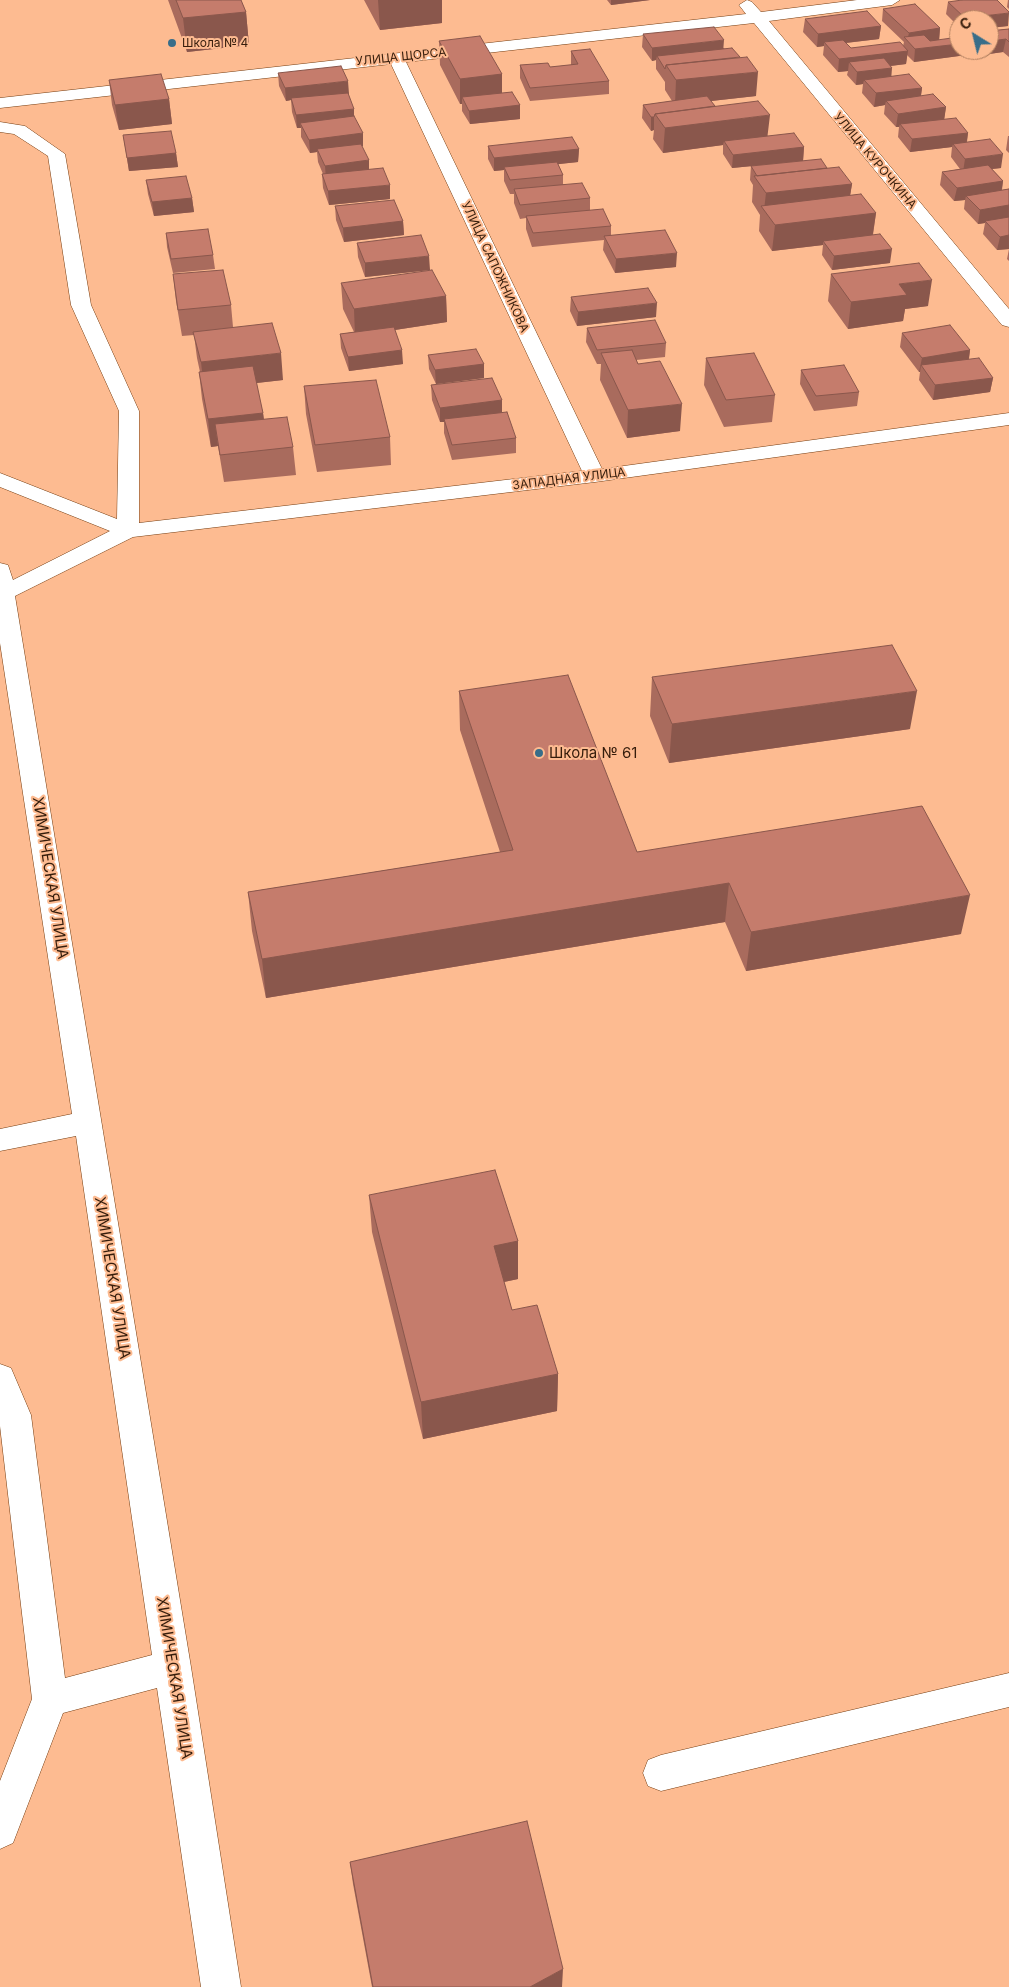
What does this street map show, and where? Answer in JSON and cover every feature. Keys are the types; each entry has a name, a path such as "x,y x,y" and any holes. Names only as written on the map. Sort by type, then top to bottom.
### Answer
{"street":[{"name":"УЛИЦА КУРОЧКИНА","path":"744,0 755,18 1009,321"},
{"name":"УЛИЦА ЩОРСА","path":"0,102 755,18 892,0"},
{"name":"УЛИЦА САПОЖНИКОВА","path":"396,58 595,476"},
{"path":"0,127 20,130 56,154 80,305 129,410 128,531"},
{"name":"ЗАПАДНАЯ УЛИЦА","path":"2,582 128,531 595,476 1009,418"},
{"name":"ЗАПАДНАЯ УЛИЦА","path":"0,479 128,531"},
{"name":"ХИМИЧЕСКАЯ УЛИЦА","path":"2,582 7,655 88,1122 220,1987"},
{"path":"0,1140 88,1122"},
{"path":"0,1378 15,1415 50,1699 0,1830"},
{"path":"50,1699 172,1667"},
{"path":"661,1773 1009,1690"}],"building":[{"path":"176,0 241,0 246,12 183,18"},
{"path":"997,0 1009,13 999,14 999,10 956,10 948,2"},
{"path":"915,4 940,28 909,33 883,9"},
{"path":"867,11 881,26 818,34 805,19"},
{"path":"714,27 724,40 652,48 643,34"},
{"path":"1009,29 1009,42 1006,39 999,40 999,30"},
{"path":"924,35 930,41 949,38 949,45 915,49 904,37"},
{"path":"480,36 502,74 460,79 439,41"},
{"path":"843,40 851,48 900,42 908,51 839,59 824,42"},
{"path":"732,48 740,57 666,65 665,69 657,56"},
{"path":"590,49 609,81 530,88 520,65 548,63 550,67 578,64 571,51"},
{"path":"747,57 758,72 676,80 666,65"},
{"path":"884,58 892,68 857,72 849,62"},
{"path":"341,66 348,81 285,88 278,73"},
{"path":"161,74 169,99 115,105 109,80"},
{"path":"909,74 922,88 876,93 864,80"},
{"path":"512,92 520,105 469,111 462,97"},
{"path":"348,93 354,109 296,115 291,98"},
{"path":"933,94 946,107 898,114 886,101"},
{"path":"707,96 715,106 655,114 654,117 651,117 643,105"},
{"path":"758,101 770,115 665,128 655,114"},
{"path":"354,116 363,133 309,140 300,123"},
{"path":"956,118 968,133 912,139 900,124"},
{"path":"171,131 176,153 127,158 123,135"},
{"path":"794,133 804,147 733,155 724,141"},
{"path":"572,137 579,149 494,158 488,146"},
{"path":"990,139 1003,154 965,159 953,144"},
{"path":"361,144 369,160 325,166 317,149"},
{"path":"821,159 827,168 757,176 751,166"},
{"path":"557,162 563,175 510,180 504,167"},
{"path":"988,165 1003,181 957,188 942,172"},
{"path":"839,167 852,184 766,193 754,176"},
{"path":"383,168 390,185 328,191 322,174"},
{"path":"186,176 192,198 152,202 146,180"},
{"path":"582,183 590,198 520,205 514,189"},
{"path":"1009,189 1009,205 980,210 966,196"},
{"path":"861,194 876,213 775,225 761,206"},
{"path":"394,200 403,221 343,228 335,206"},
{"path":"603,209 611,226 533,233 526,216"},
{"path":"1009,217 1009,235 1000,237 985,221"},
{"path":"208,229 213,255 171,259 166,233"},
{"path":"665,230 677,253 616,259 604,236"},
{"path":"880,234 892,249 834,256 823,241"},
{"path":"421,235 429,256 365,263 357,243"},
{"path":"919,263 932,280 899,284 907,295 851,302 831,274"},
{"path":"223,270 231,305 178,310 173,274"},
{"path":"432,270 446,296 354,309 341,283"},
{"path":"648,288 657,303 578,312 571,297"},
{"path":"655,320 666,343 597,350 587,328"},
{"path":"272,323 281,353 201,362 193,332"},
{"path":"950,325 970,350 922,358 902,333"},
{"path":"394,327 402,350 348,357 340,334"},
{"path":"476,349 484,364 435,370 428,355"},
{"path":"632,350 638,364 660,361 682,404 628,410 601,353"},
{"path":"754,353 775,395 726,400 706,358"},
{"path":"979,358 993,378 935,385 921,365"},
{"path":"844,365 859,392 816,396 801,370"},
{"path":"253,366 263,413 208,419 199,372"},
{"path":"492,378 502,400 440,408 431,385"},
{"path":"376,380 390,437 315,445 304,386"},
{"path":"507,412 516,438 452,445 444,419"},
{"path":"287,417 293,447 220,455 215,424"},
{"path":"892,645 917,691 672,724 652,677"},
{"path":"568,675 637,852 922,806 970,895 751,932 729,883 262,959 248,892 513,850 459,691"},
{"path":"495,1170 518,1241 494,1246 512,1310 537,1305 558,1374 421,1402 369,1195"},
{"path":"527,1821 563,1969 530,1987 373,1987 350,1862"}],"place":[{"name":"Школа № 4","path":"172,43"},
{"name":"Школа № 61","path":"539,753"}]}
